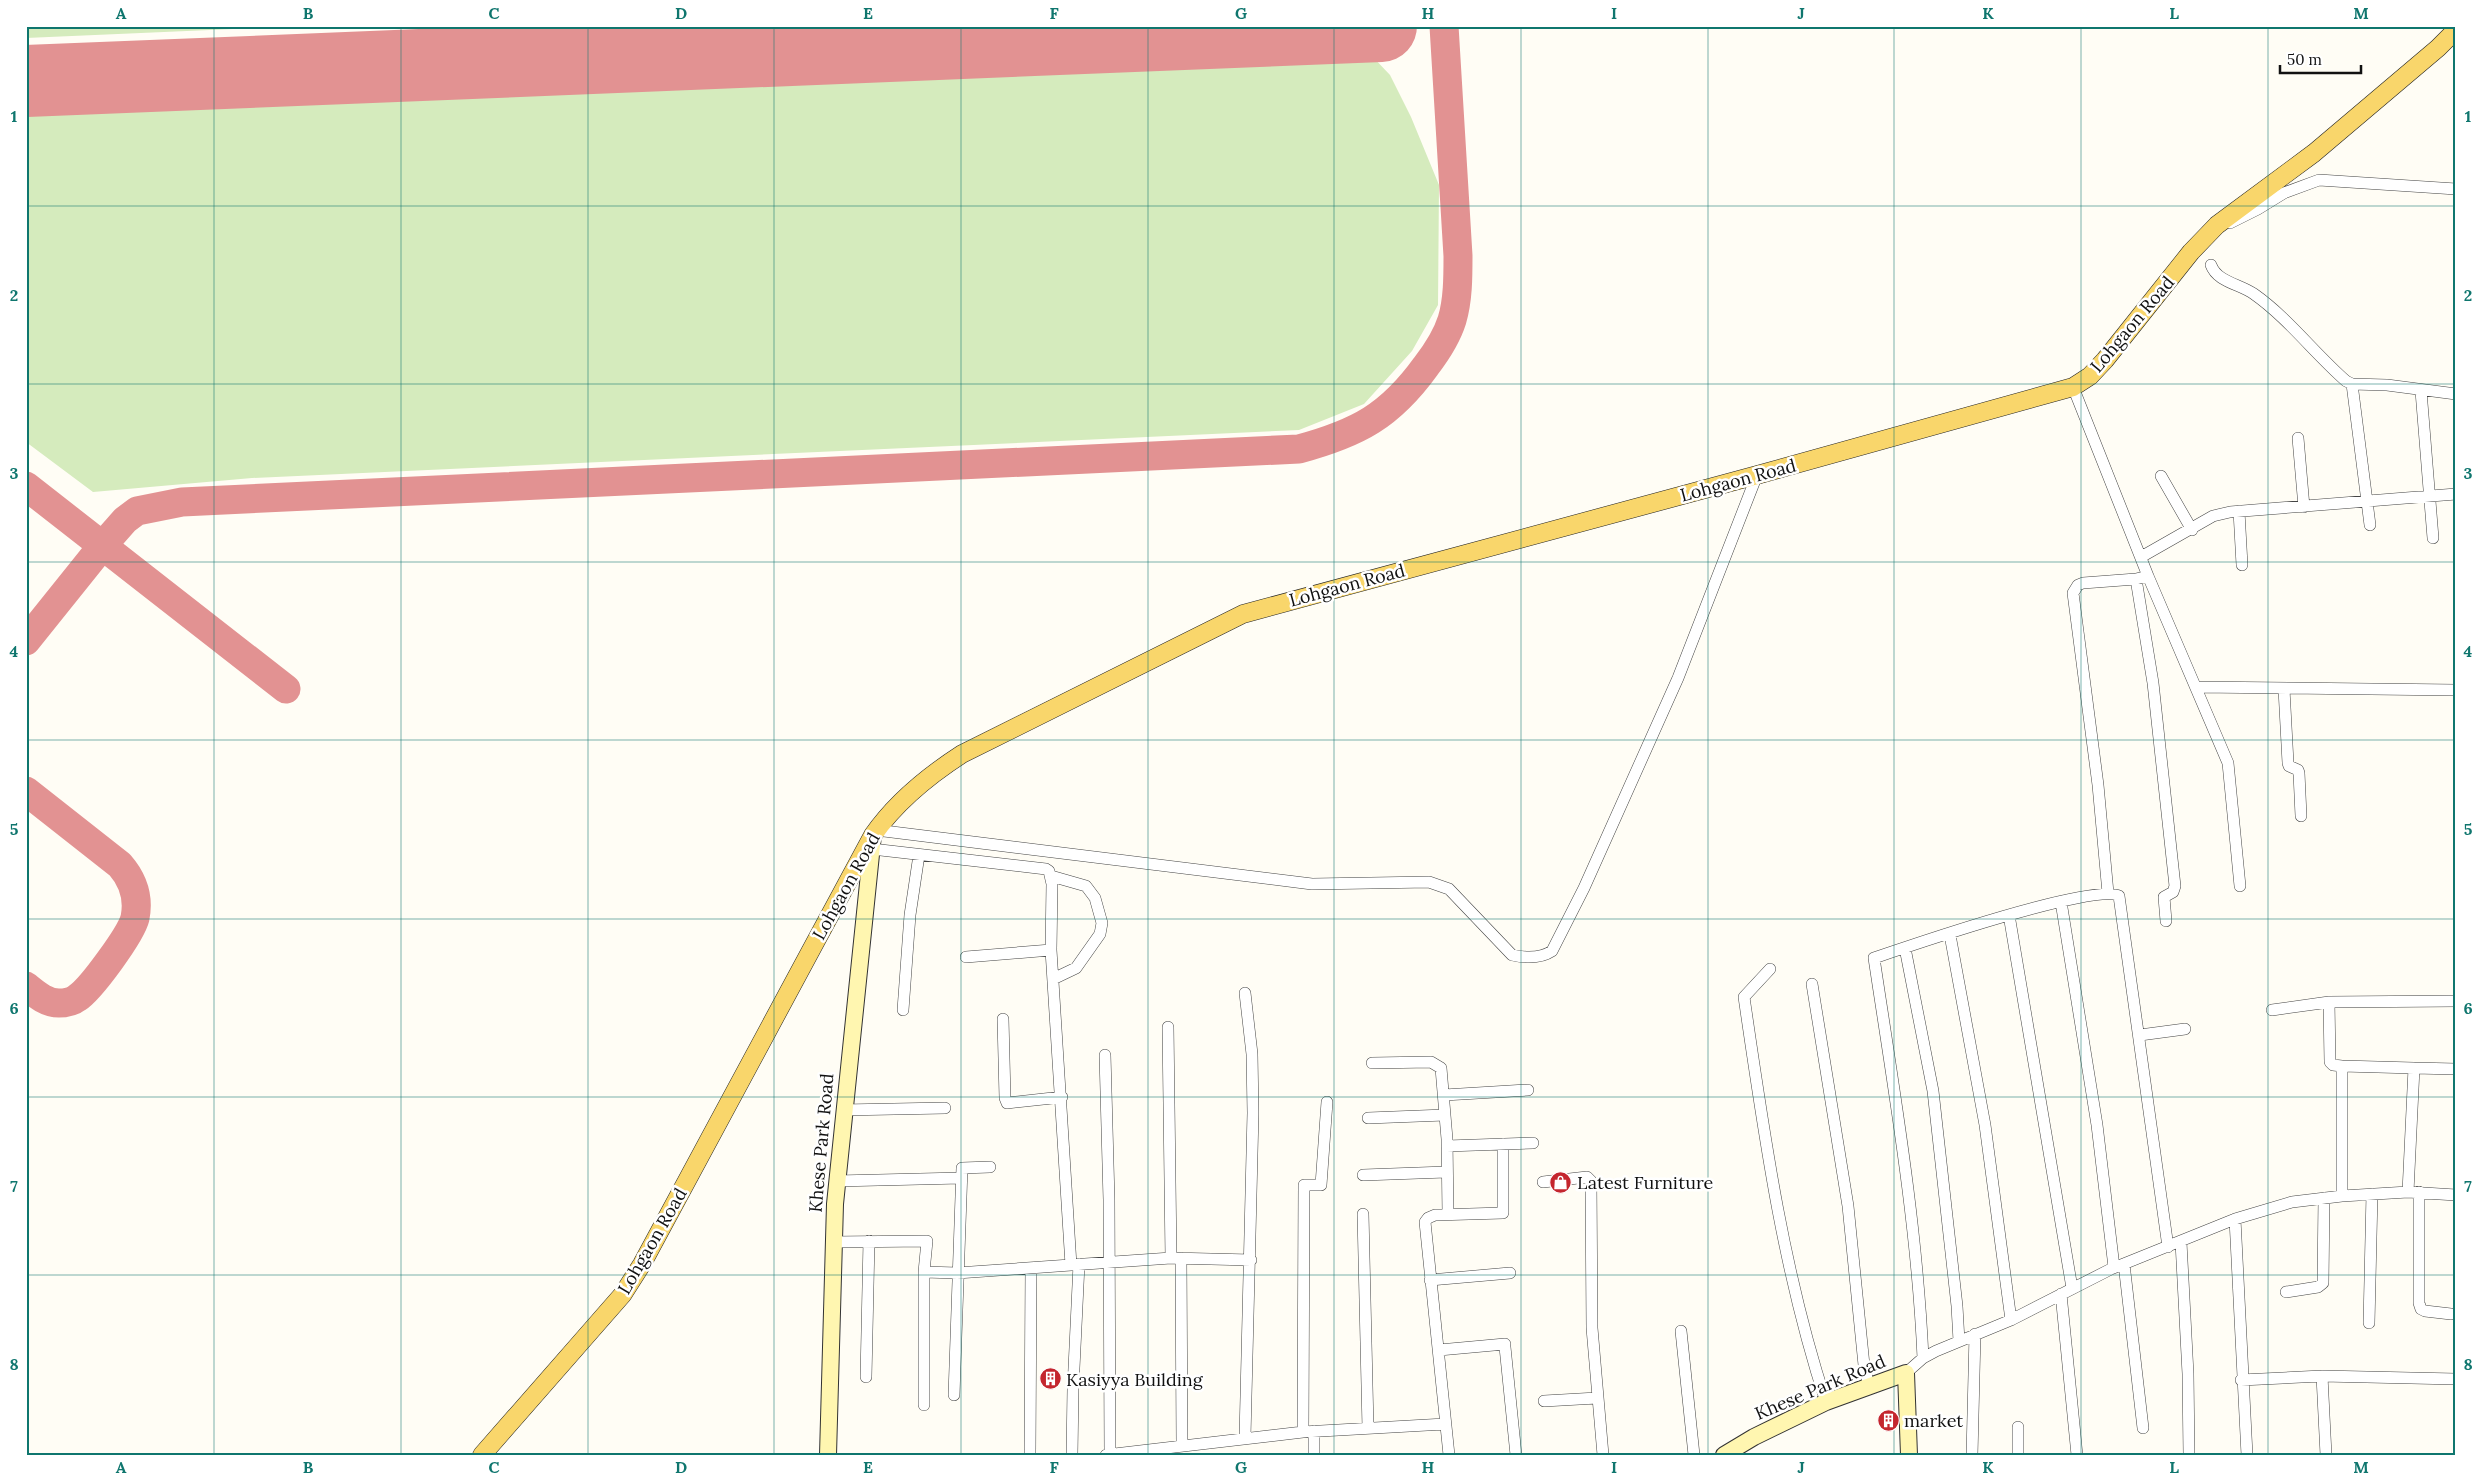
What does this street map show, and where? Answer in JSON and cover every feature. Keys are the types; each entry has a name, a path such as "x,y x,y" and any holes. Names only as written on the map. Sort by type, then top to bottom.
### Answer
{"main road":[{"name":"Lohgaon Road","path":"482,1455 623,1294 642,1264 874,838 908,795 939,769 962,754 1243,614 1757,475 2073,387 2090,376 2105,360 2191,252 2217,225 2314,153 2438,48 2456,30"}],"street":[{"path":"2217,225 2229,223 2258,209 2284,193 2319,180 2456,189"},
{"path":"2211,265 2213,273 2250,291 2266,303 2338,374 2352,384 2387,385 2420,391 2456,394"},
{"path":"2352,384 2370,525"},
{"path":"2073,387 2148,576 2228,762 2240,886"},
{"path":"2420,391 2433,538"},
{"path":"2298,438 2304,507"},
{"path":"874,838 1312,884 1430,882 1449,889 1512,955 1522,957 1544,956 1552,951 1584,888 1678,678 1757,475"},
{"path":"2161,476 2192,530"},
{"path":"2141,557 2192,530 2213,516 2240,511 2456,494"},
{"path":"2240,511 2242,565"},
{"path":"2108,893 2098,785 2073,593 2078,585 2083,583 2136,579 2148,576"},
{"path":"2136,579 2154,683 2175,886 2173,892 2164,897 2166,921"},
{"path":"2197,688 2456,690"},
{"path":"2284,689 2288,763 2289,766 2298,770 2299,773 2301,816"},
{"path":"874,838 919,855 1046,869 1051,876 1052,950 1075,1264 1072,1455"},
{"name":"Khese Park Road","path":"828,1455 833,1242 837,1181 843,1110 874,838"},
{"path":"903,1010 910,915 919,855"},
{"path":"1051,876 1086,886 1095,898 1102,924 1100,934 1076,968 1054,979"},
{"path":"1922,1358 1920,1302 1907,1178 1874,958 2009,915 2108,893 2119,896 2140,1035 2168,1247"},
{"path":"2062,902 2143,1428"},
{"path":"2009,915 2072,1288"},
{"path":"1950,935 1985,1125 2011,1320"},
{"path":"1905,948 1933,1091 1957,1306 1958,1341"},
{"path":"966,957 1052,950"},
{"path":"1770,969 1744,997 1786,1252 1812,1360 1826,1402"},
{"path":"1812,984 1848,1206 1864,1365 1869,1387"},
{"path":"1245,993 1252,1054 1251,1260 1245,1437"},
{"path":"2272,1010 2329,1002 2456,1001"},
{"path":"2329,1002 2330,1062 2333,1065 2456,1068"},
{"path":"1003,1019 1005,1098 1007,1103 1062,1096"},
{"path":"1168,1027 1182,1445"},
{"path":"2140,1035 2185,1029"},
{"path":"1105,1055 1110,1454"},
{"path":"1372,1062 1437,1064 1443,1076 1448,1214"},
{"path":"2342,1066 2342,1196"},
{"path":"2414,1068 2413,1192 2419,1302 2421,1309 2425,1311 2451,1314"},
{"path":"1444,1095 1528,1090"},
{"path":"1314,1455 1309,1431 1304,1186 1321,1185 1327,1102"},
{"path":"843,1110 945,1108"},
{"path":"1368,1118 1445,1115"},
{"path":"1447,1146 1534,1142"},
{"path":"1449,1455 1425,1222 1428,1218 1435,1215 1503,1213 1503,1144"},
{"path":"954,1395 962,1168 990,1167"},
{"path":"1363,1175 1446,1172"},
{"path":"1543,1182 1587,1177 1591,1181 1592,1328 1596,1398 1602,1455"},
{"path":"837,1181 961,1178"},
{"path":"1909,1455 1906,1373 1922,1358 2011,1320 2119,1266 2235,1219 2292,1202 2342,1196 2413,1192 2456,1195"},
{"path":"2369,1323 2372,1194"},
{"path":"2286,1292 2318,1287 2323,1283 2324,1198"},
{"path":"1363,1214 1368,1428"},
{"path":"2235,1219 2241,1380 2247,1455"},
{"path":"866,1377 869,1241"},
{"path":"833,1242 927,1241 924,1272 924,1405"},
{"path":"2181,1242 2188,1374 2189,1455"},
{"path":"924,1272 957,1273 1176,1258 1251,1260"},
{"path":"1030,1455 1031,1268"},
{"path":"1430,1280 1510,1273"},
{"path":"2061,1294 2077,1455"},
{"path":"1681,1331 1694,1455"},
{"path":"1972,1455 1975,1334"},
{"path":"1439,1350 1505,1346 1516,1455"},
{"name":"Khese Park Road","path":"1724,1455 1754,1437 1826,1402 1906,1373"},
{"path":"2241,1380 2322,1376 2456,1378"},
{"path":"2322,1376 2326,1455"},
{"path":"1544,1401 1596,1398"},
{"path":"1106,1455 1245,1437 1309,1431 1445,1424"},
{"path":"2018,1427 2018,1455"}],"green space":[{"path":"26,26 301,26 26,38"},
{"path":"1371,55 1390,75 1411,117 1439,185 1438,305 1412,351 1364,404 1299,430 252,478 93,492 26,442 26,112"}],"taxiway":[{"path":"860,47 897,26"},
{"path":"931,26 936,33 953,43"},
{"path":"1272,26 1272,31"},
{"path":"26,641 125,520 137,511 182,502 1299,449 1356,429 1386,410 1413,383 1437,350 1447,332 1454,312 1458,256 1444,26"},
{"path":"26,486 286,689"},
{"path":"26,791 120,865 132,883 136,903 135,918 132,926 119,948 91,984 77,998 68,1002 54,1003 41,998 26,986"}],"runway":[{"path":"26,81 1381,26"}],"place":[{"name":"Latest Furniture","path":"1561,1182"},
{"name":"Kasiyya Building","path":"1050,1379"},
{"name":"market","path":"1888,1420"}]}
